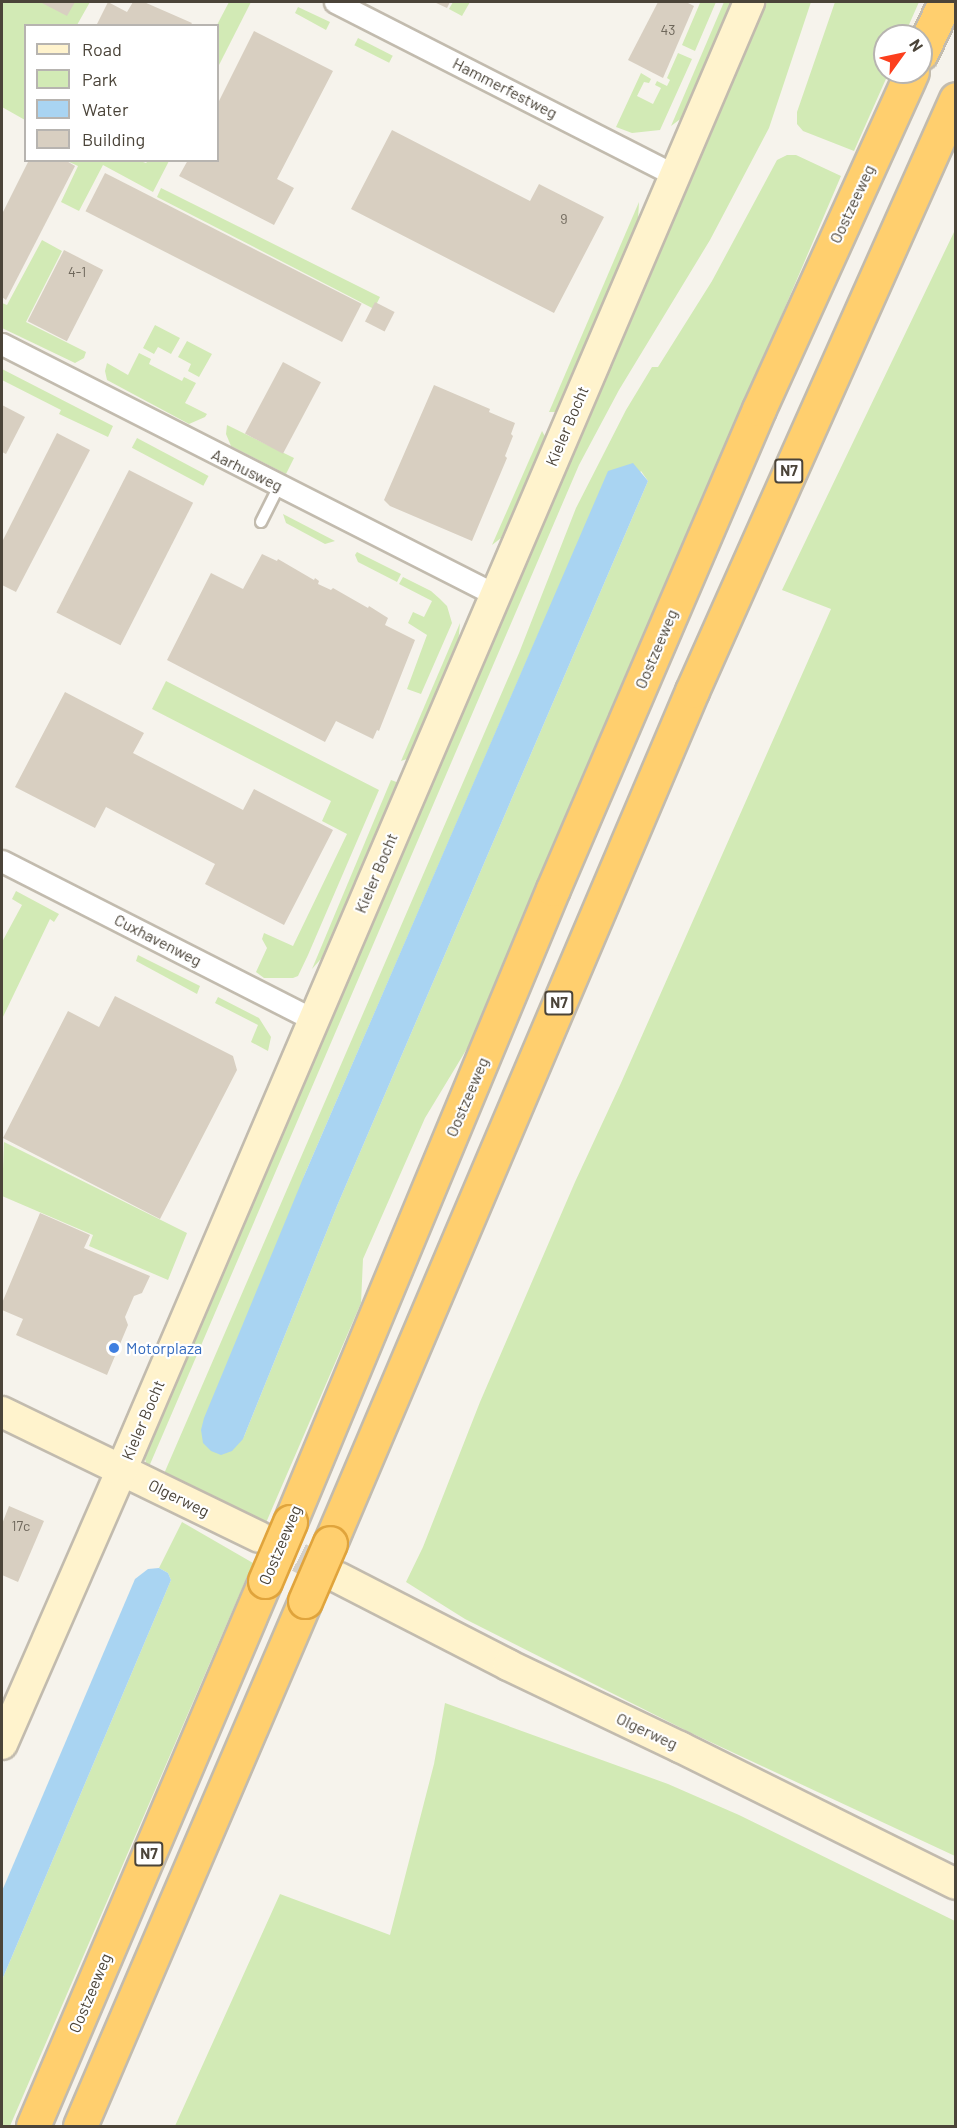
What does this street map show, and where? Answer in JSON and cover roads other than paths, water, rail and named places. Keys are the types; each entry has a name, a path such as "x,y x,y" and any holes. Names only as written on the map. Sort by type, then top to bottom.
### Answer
{"highway":[{"path":"933,28 945,2"},
{"name":"Oostzeeweg","path":"33,2127 290,1522 553,889 749,431 907,84"},
{"name":"N7","path":"80,2127 687,702 886,251 956,99"},
{"name":"N7","path":"886,251 956,144"}],"street":[{"name":"Hammerfestweg","path":"335,2 674,175"},
{"name":"Kieler Bocht","path":"2,1744 121,1471 748,2"},
{"name":"Aarhusweg","path":"2,344 494,594"},
{"name":"Cuxhavenweg","path":"2,861 314,1020"},
{"name":"Olgerweg","path":"2,1412 259,1537"},
{"name":"Olgerweg","path":"339,1578 508,1665 680,1747 956,1884"}],"lane":[{"path":"261,522 279,486"}],"water":[{"path":"633,463 648,481 337,1206 243,1439 232,1451 221,1455 211,1451 203,1443 201,1430 204,1418 304,1176 608,471"},
{"path":"159,1568 168,1573 171,1580 2,1980 2,1891 135,1579 148,1569"}],"tunnel":[{"path":"259,1537 339,1578"}],"place":[{"name":"Motorplaza","path":"114,1348"}]}
